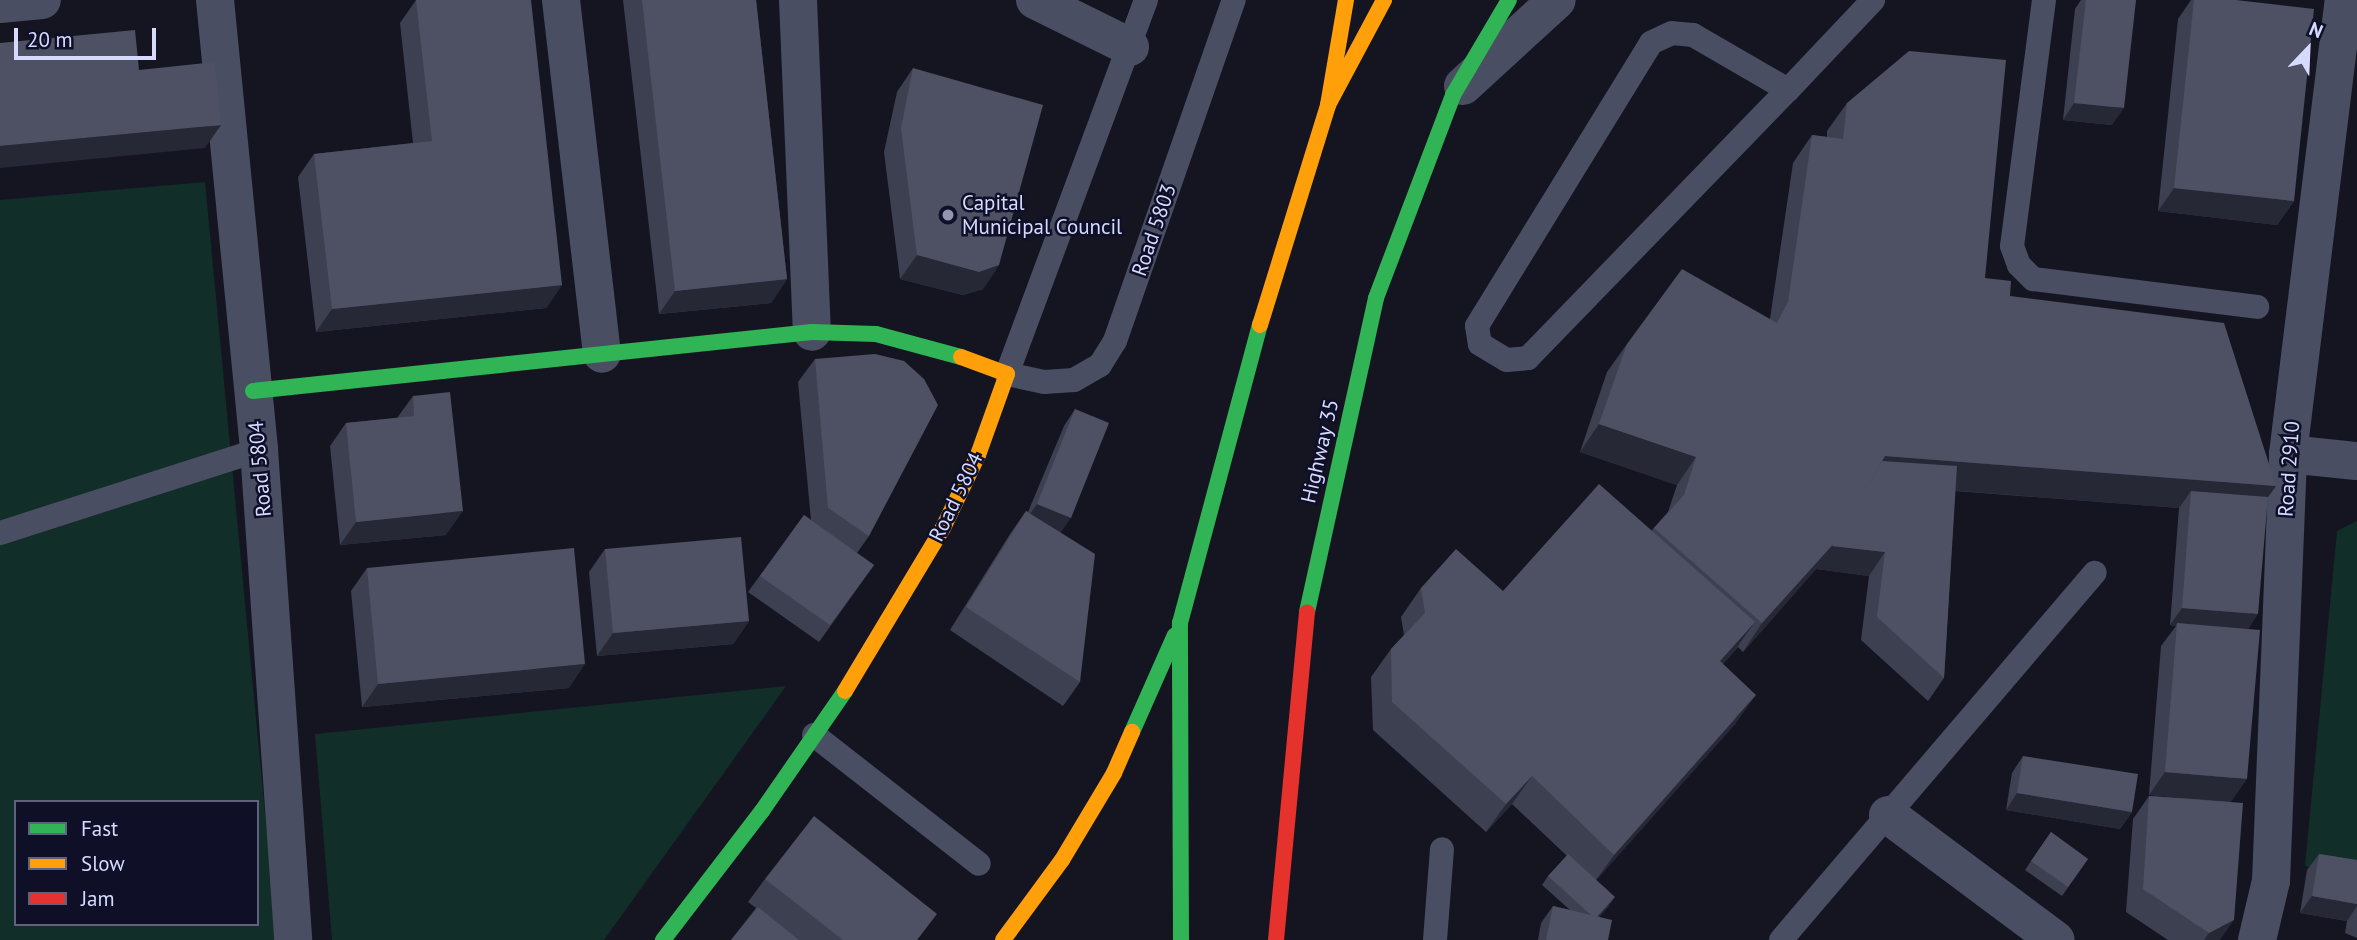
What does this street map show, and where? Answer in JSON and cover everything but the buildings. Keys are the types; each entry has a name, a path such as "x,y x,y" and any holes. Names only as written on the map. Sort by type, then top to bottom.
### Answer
{"main road":[{"path":"1003,940 1062,860 1114,773 1180,623 1274,272 1328,105 1346,0"},
{"path":"1328,105 1384,0"},
{"name":"Highway 35","path":"1276,940 1309,595 1376,298 1454,95 1508,0"},
{"path":"254,391 812,332 876,334 939,349 1007,374"},
{"name":"Road 5804","path":"663,940 762,811 859,670 943,527 978,455 1007,374"},
{"path":"1180,623 1181,940"}],"street":[{"path":"0,4 42,0"},
{"name":"Road 5804","path":"215,0 259,450 293,940"},
{"path":"561,0 602,354"},
{"path":"797,0 812,332"},
{"path":"1035,0 1130,47"},
{"path":"1454,95 1557,0"},
{"name":"Road 2910","path":"2257,940 2271,881 2288,454 2344,0"},
{"path":"2288,454 2357,461"},
{"path":"1888,815 2056,940"}],"lane":[{"name":"Road 5804","path":"1007,374 1146,0"},
{"name":"Road 5803","path":"1007,374 1044,382 1074,380 1100,365 1115,341 1234,0"},
{"path":"1788,90 1693,35 1672,33 1651,43 1478,326 1480,344 1507,360 1528,358 1788,90 1852,10 1873,0"},
{"path":"2044,0 2012,246 2019,265 2033,279 2257,307"},
{"path":"0,533 259,450"},
{"path":"1781,940 2095,573"},
{"path":"814,734 979,864"},
{"path":"1435,940 1442,849"}],"green space":[{"path":"205,182 277,940 0,940 0,200"},
{"path":"2357,521 2357,875 2305,866 2337,531"},
{"path":"786,686 604,940 332,940 315,734"}],"traffic: fast":[{"path":"1307,612 1376,298 1453,95 1509,0"},
{"path":"1181,940 1180,623 1260,325"},
{"path":"253,391 812,332 876,334 961,357"},
{"path":"1132,732 1175,635"},
{"path":"663,940 762,811 845,691"}],"traffic: slow":[{"path":"1328,105 1346,0"},
{"path":"1260,325 1328,105 1384,0"},
{"path":"845,691 943,528 978,455 1007,374 961,357"},
{"path":"1003,940 1062,860 1114,773 1132,732"}],"traffic: jam":[{"path":"1276,940 1307,612"}],"place":[{"name":"Capital Municipal Council","path":"948,215"}]}
